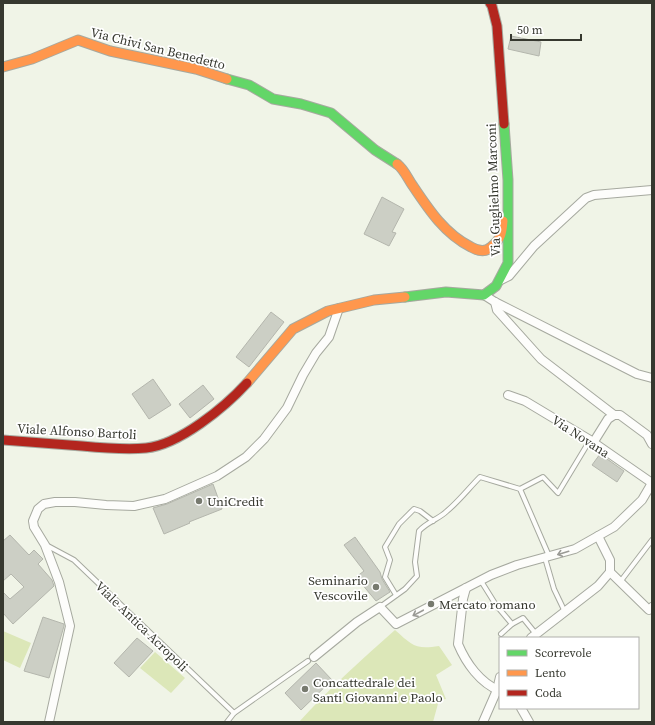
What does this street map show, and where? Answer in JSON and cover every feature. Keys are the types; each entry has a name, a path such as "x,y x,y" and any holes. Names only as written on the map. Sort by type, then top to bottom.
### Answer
{"street":[{"name":"Via Guglielmo Marconi","path":"484,295 496,286 508,263 508,180 497,26 490,3"},
{"name":"Via Chivi San Benedetto","path":"3,67 38,57 78,40 110,51 196,69 221,78 249,85 273,99 301,104 332,113 375,150 399,165 421,199 449,233 461,242 479,251 488,250 502,235 504,214 508,209"},
{"path":"499,281 509,276 534,246 586,198 594,195 652,190"},
{"path":"49,722 70,626 59,582 45,545 34,527 33,521 38,509 44,504 55,502 134,506 165,499 217,476 246,457 264,439 287,408 303,375 316,353 329,337 339,308 374,300 446,292 484,295 637,374 652,378"},
{"path":"495,302 497,310 541,359 614,415 620,415 647,435 652,444"},
{"name":"Viale Alfonso Bartoli","path":"3,440 106,448 147,448 168,442 193,429 236,395 293,329 328,311 339,308"},
{"name":"Via Novana","path":"508,395 525,401 591,442 652,483"},
{"path":"591,442 608,420 614,415"},
{"path":"311,659 357,622 380,607 396,624 466,588 517,565 575,550 614,527 642,500 652,483"},
{"path":"533,636 598,586 610,572 610,560 598,536"},
{"path":"610,572 649,610 652,607"},
{"path":"466,588 463,599 458,644 481,679 498,690 483,722"},
{"path":"522,709 529,722"}],"lane":[{"path":"380,607 405,589 417,576 415,562 419,531 422,527 448,510 480,477 520,489 543,477 558,493 591,442"},
{"path":"520,489 547,558 554,589 564,612"},
{"path":"396,595 385,577 390,560 385,546 399,524 414,509 420,511 433,521"},
{"path":"620,582 652,540"},
{"name":"Viale Antica Acropoli","path":"45,545 74,560 234,713"},
{"path":"481,581 496,605 512,624"},
{"path":"501,634 512,624 523,618 533,636"},
{"path":"227,722 234,713 311,659"}],"green space":[{"path":"395,630 410,643 419,647 439,646 452,665 436,675 446,699 439,700 433,722 299,722 346,674"},
{"path":"3,631 31,643 20,668 3,660"},
{"path":"155,652 185,678 171,693 140,668"}],"building":[{"path":"511,36 541,42 539,56 508,49"},
{"path":"382,197 404,209 392,232 396,233 389,246 364,234"},
{"path":"271,312 284,322 249,367 236,357"},
{"path":"153,379 171,405 149,419 132,394"},
{"path":"203,385 214,399 190,418 179,404"},
{"path":"600,454 624,471 617,482 592,465"},
{"path":"213,484 222,509 164,534 153,508 167,504"},
{"path":"10,535 29,555 34,550 43,559 38,564 52,580 54,586 13,624 3,613 3,592 10,599 24,587 11,574 3,581 3,541"},
{"path":"355,537 380,572 382,579 390,592 376,601 356,577 364,571 344,545"},
{"path":"43,617 64,624 49,678 24,671"},
{"path":"137,638 153,651 129,677 114,663"},
{"name":"Concattedrale dei Santi Giovanni e Paolo","path":"316,663 332,680 301,710 285,693"}],"traffic: fast":[{"path":"227,79 249,85 273,99 301,104 331,113 375,150 397,164"},
{"path":"405,297 446,292 484,295 496,286 508,263 508,180 504,124"}],"traffic: slow":[{"path":"3,67 32,59 78,40 110,51 196,69 227,79"},
{"path":"397,164 404,171 438,221 462,242 476,250 481,251 489,249 497,241 500,236 503,221"},
{"path":"247,383 293,329 328,311 374,300 405,297"}],"traffic: jam":[{"path":"490,3 497,26 504,124"},
{"path":"3,440 138,449 159,445 173,440 201,423 227,403 247,383"}],"place":[{"name":"UniCredit","path":"199,501"},
{"name":"Seminario Vescovile","path":"376,587"},
{"name":"Mercato romano","path":"431,604"},
{"name":"Concattedrale dei Santi Giovanni e Paolo","path":"305,689"}]}
